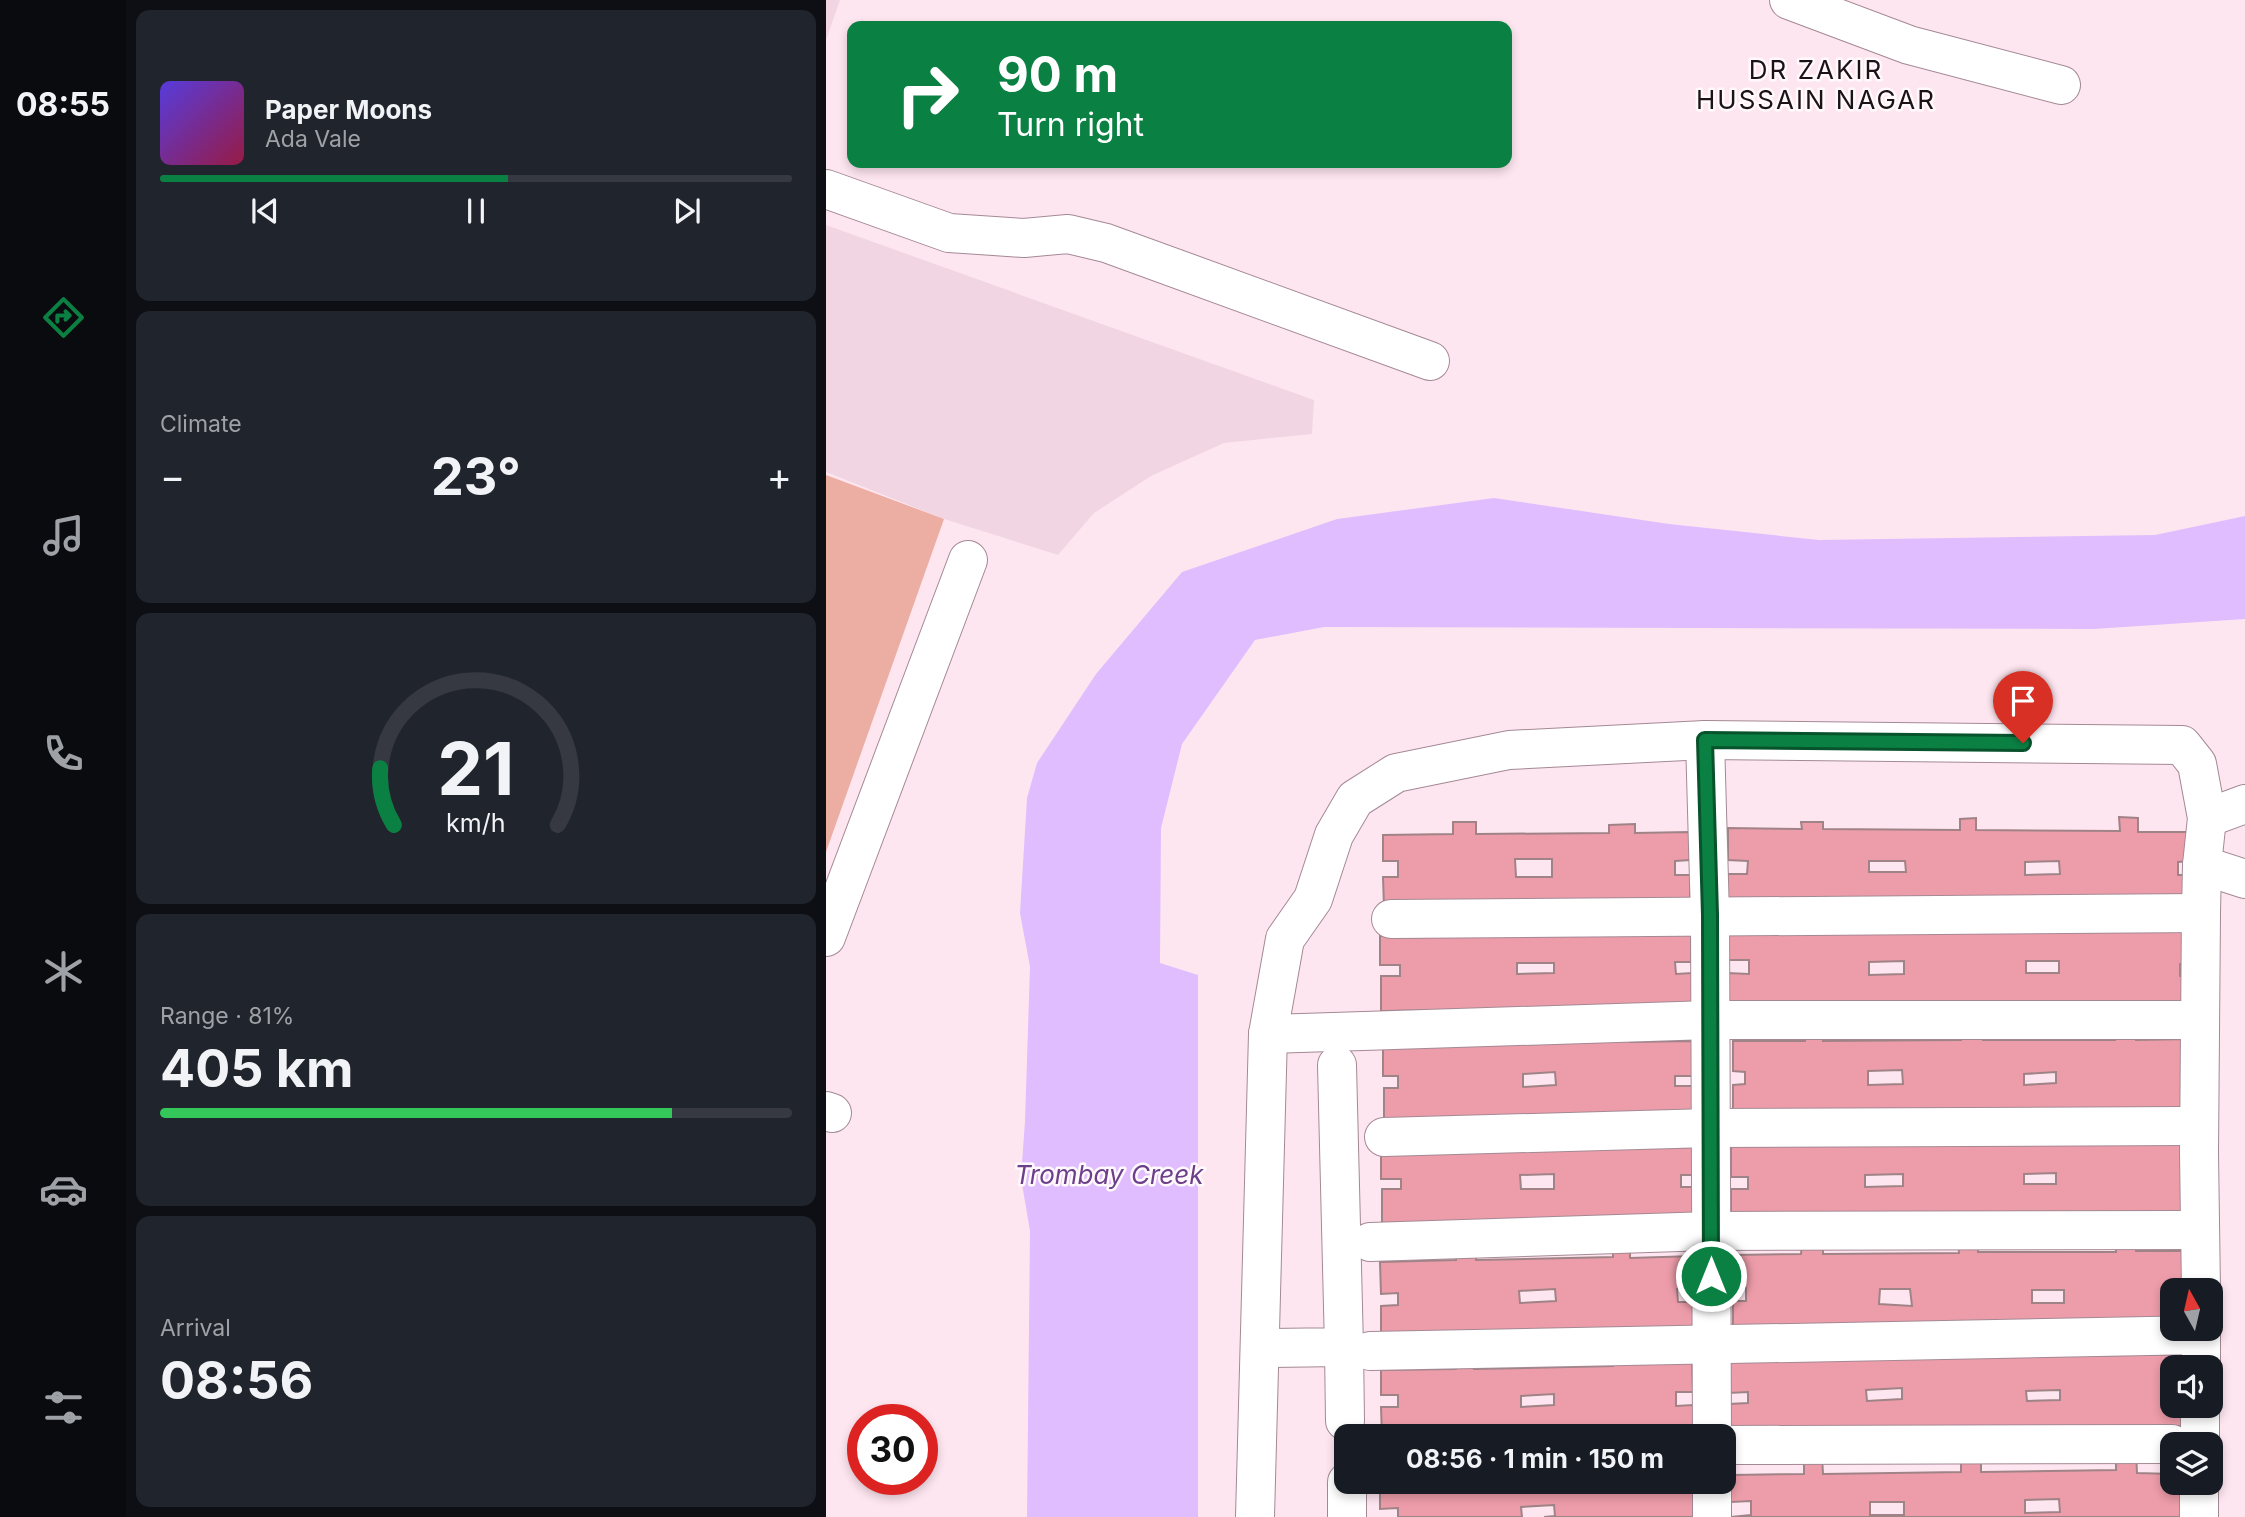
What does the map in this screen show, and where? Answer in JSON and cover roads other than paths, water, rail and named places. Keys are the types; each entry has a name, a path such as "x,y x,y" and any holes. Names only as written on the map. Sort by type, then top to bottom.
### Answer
{"street":[{"path":"1789,0 1909,45 2061,85"},
{"path":"826,188 949,233 1024,238 1068,234 1106,243 1430,361"},
{"path":"826,937 968,560"},
{"path":"1705,740 1710,915 1712,1424"},
{"path":"1255,1517 1268,1034 1285,939 1313,899 1334,835 1355,799 1396,773 1509,750 1705,740 2182,745 2197,764 2207,818 2201,913 2201,1278"},
{"path":"2207,818 2245,804"},
{"path":"2202,865 2245,879"},
{"path":"1391,919 2201,913"},
{"path":"1268,1034 1710,1020 2200,1020"},
{"path":"1337,1065 1357,1349 1345,1421"},
{"path":"1384,1137 1710,1128 2183,1126"},
{"path":"1370,1242 1711,1231 2189,1230"},
{"path":"1261,1348 2201,1343"},
{"path":"1736,1445 2160,1444"},
{"path":"1347,1494 1347,1517"},
{"path":"1712,1494 1712,1517"},
{"path":"2199,1495 2199,1517"}],"water":[{"name":"Trombay Creek","path":"1494,498 1669,524 1819,540 2155,535 2245,516 2245,619 2094,629 1324,627 1255,640 1182,744 1161,828 1160,963 1198,975 1198,1517 1027,1517 1030,1231 1021,1178 1030,967 1020,913 1027,798 1037,763 1096,674 1182,572 1337,519"}],"district":[{"name":"DR ZAKIR HUSSAIN NAGAR","path":"1816,84"}]}
